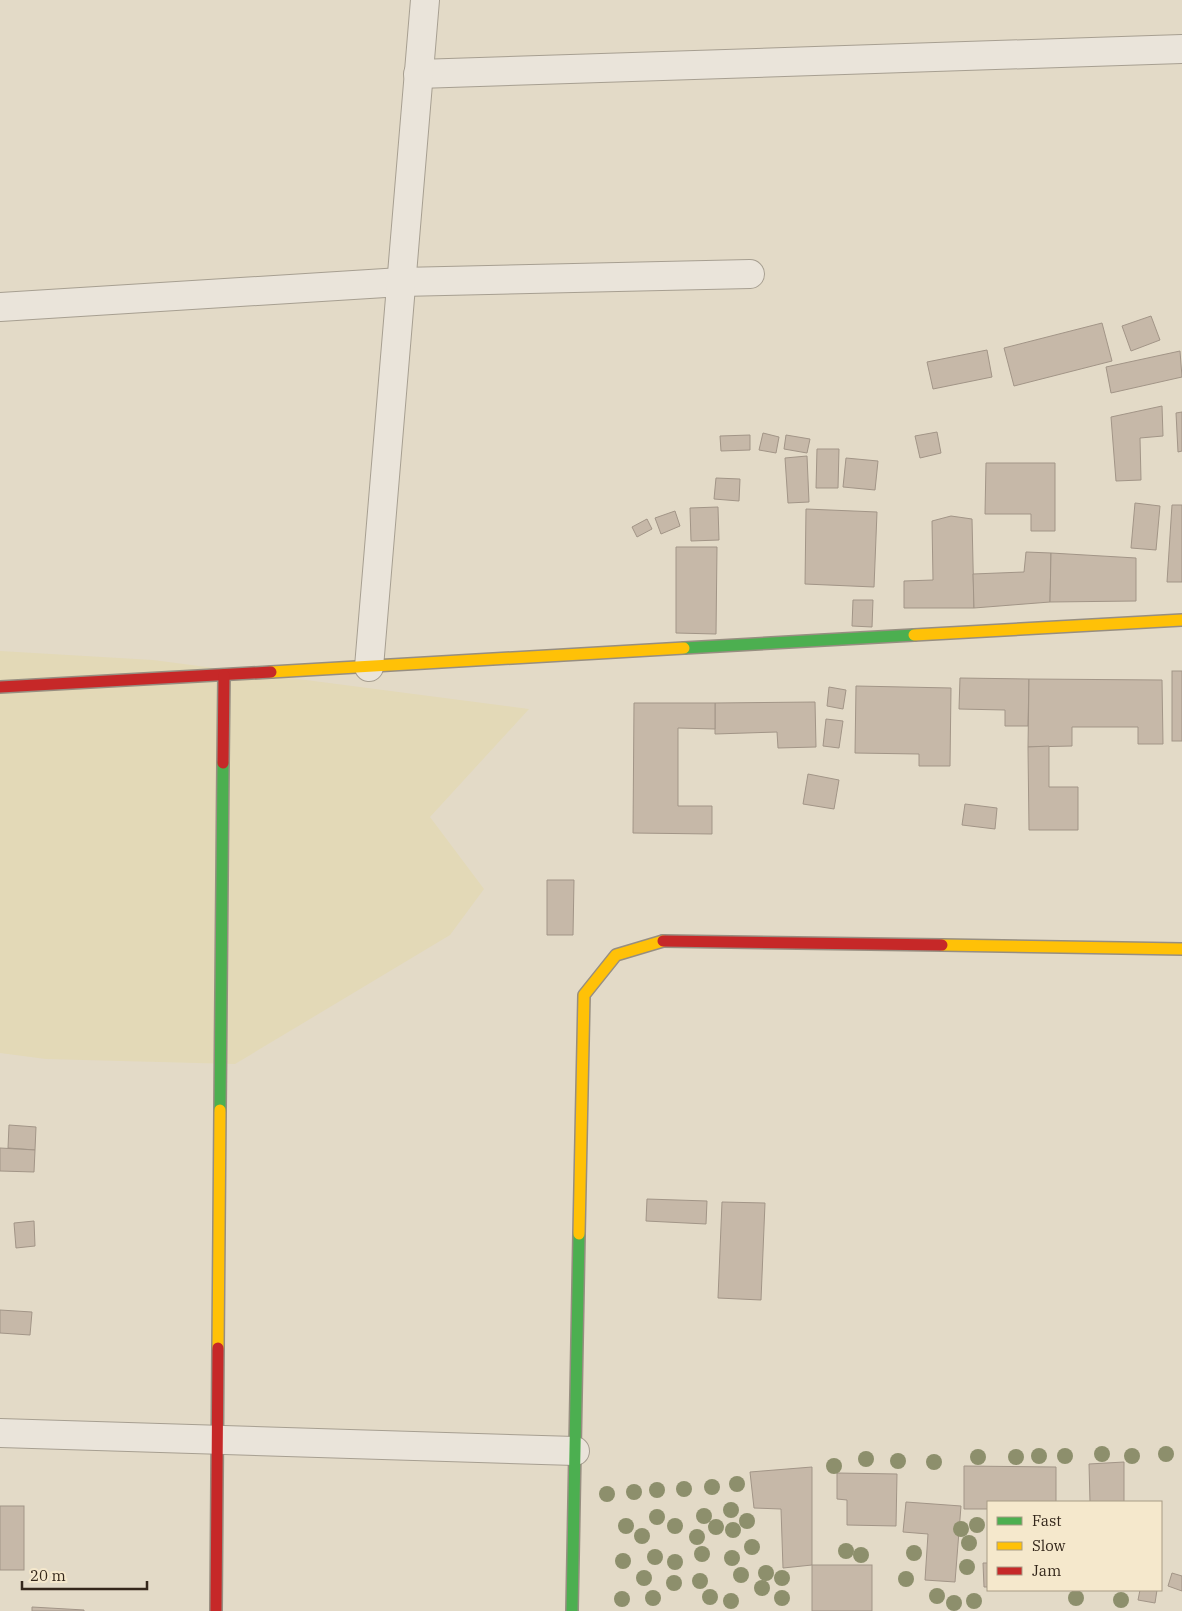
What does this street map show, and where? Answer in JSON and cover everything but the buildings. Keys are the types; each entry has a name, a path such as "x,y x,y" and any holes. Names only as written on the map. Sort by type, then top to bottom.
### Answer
{"street":[{"path":"369,666 425,0"},
{"path":"418,74 1182,49"},
{"path":"0,307 401,282 750,274"},
{"path":"0,688 1182,620"},
{"path":"216,1611 220,1440 224,675"},
{"path":"572,1611 584,995 616,955 668,940 1182,949"},
{"path":"0,1433 575,1451"}],"shaded area":[{"path":"0,651 153,660 529,709 430,817 484,889 450,935 235,1064 46,1059 0,1053"}],"traffic: fast":[{"path":"684,648 914,635"},
{"path":"220,1110 223,763"},
{"path":"572,1611 579,1234"}],"traffic: slow":[{"path":"914,635 1182,620"},
{"path":"271,672 684,648"},
{"path":"579,1234 584,995 616,955 663,941"},
{"path":"942,945 1182,949"},
{"path":"218,1348 220,1110"}],"traffic: jam":[{"path":"0,687 271,672"},
{"path":"223,763 224,675"},
{"path":"663,941 942,945"},
{"path":"216,1611 218,1348"}]}
